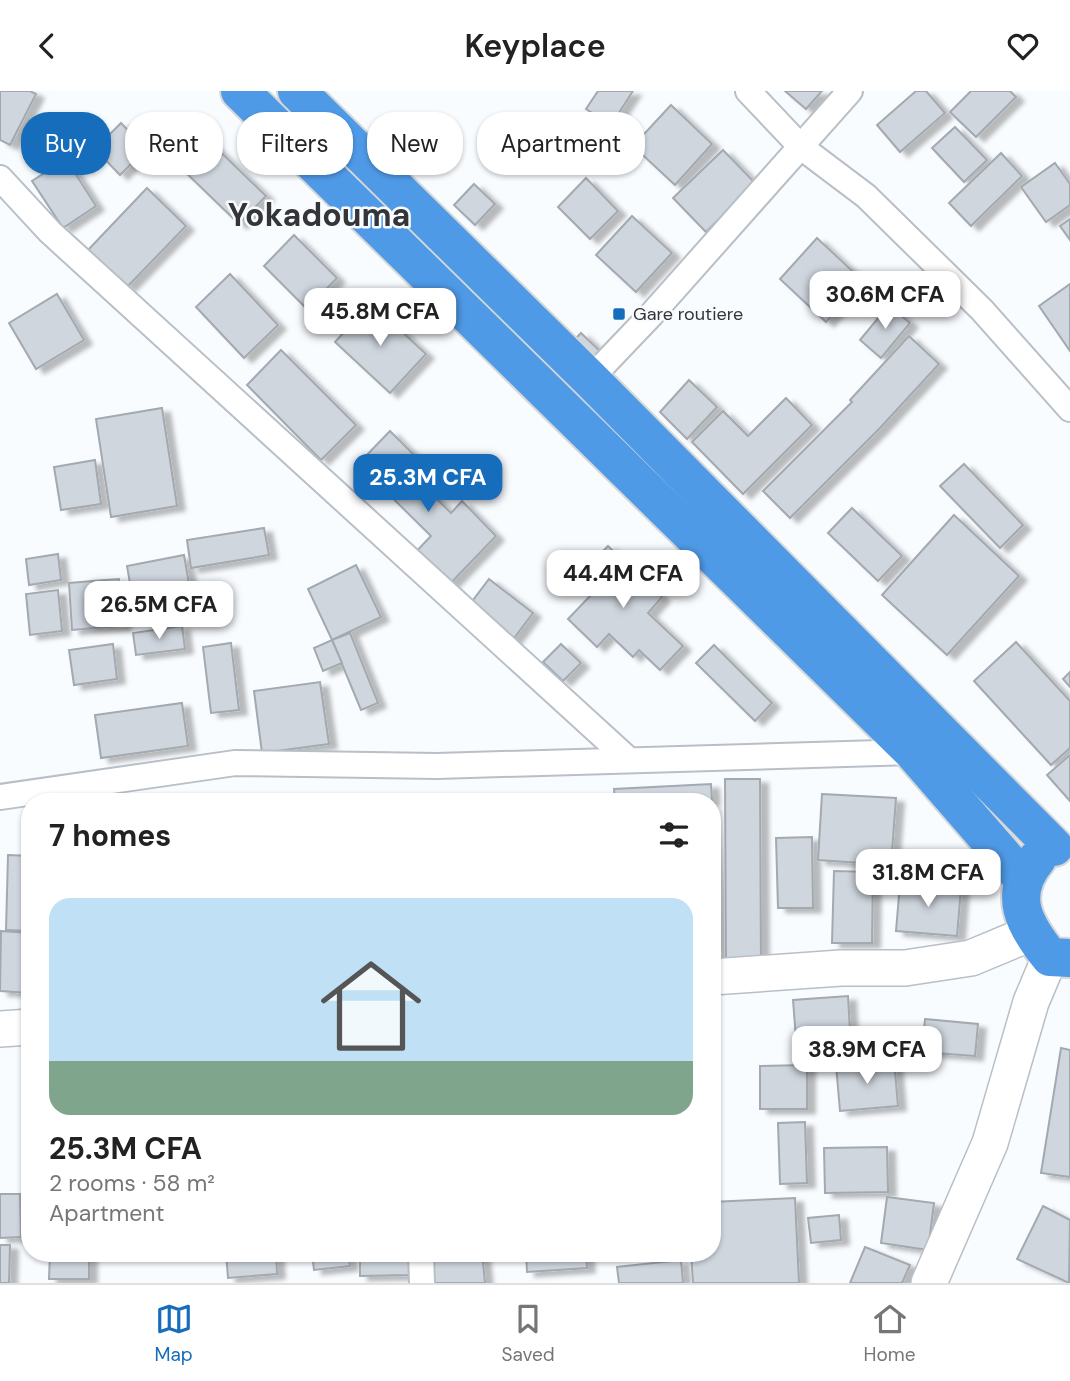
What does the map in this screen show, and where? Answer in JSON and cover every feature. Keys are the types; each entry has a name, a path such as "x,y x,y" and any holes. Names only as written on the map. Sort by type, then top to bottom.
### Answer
{"highway":[{"path":"240,91 912,752 1024,880"},
{"path":"297,91 1062,845 1036,860 1024,880 1021,907 1050,949"}],"street":[{"path":"748,91 801,147 866,196 982,310 1070,409"},
{"path":"590,379 660,305 850,91"},
{"path":"0,179 50,232 628,759"},
{"path":"28,793 235,763 437,766 912,752"},
{"path":"0,797 21,794"},
{"path":"721,976 841,968 905,968 1050,949 1031,1002 990,1143 929,1283"},
{"path":"0,1029 21,1028"},
{"path":"421,1262 422,1283"}],"building":[{"path":"0,91 30,91 36,94 27,112 21,112 21,123 10,145 0,140"},
{"path":"598,91 633,91 619,112 591,112 586,109"},
{"path":"785,91 822,91 806,109"},
{"path":"916,91 926,91 945,113 900,152 877,125"},
{"path":"971,91 1010,91 1016,97 976,137 950,112"},
{"path":"671,105 712,144 675,185 645,157 645,133"},
{"path":"121,123 125,127 125,170 120,175 111,166 111,133"},
{"path":"955,127 987,160 964,182 932,148"},
{"path":"723,150 755,183 706,232 673,198"},
{"path":"1001,153 1022,176 971,226 949,203"},
{"path":"223,154 237,168 237,175 244,175 266,196 239,224 188,175 223,175"},
{"path":"1055,163 1070,184 1070,205 1046,222 1021,187"},
{"path":"41,175 76,175 96,206 63,228 32,181"},
{"path":"586,178 618,211 590,239 558,207"},
{"path":"474,184 495,204 475,225 454,205"},
{"path":"147,188 186,226 127,287 88,250"},
{"path":"632,216 672,253 636,292 596,255"},
{"path":"1070,219 1070,240 1060,226"},
{"path":"294,235 337,278 307,309 264,266"},
{"path":"817,238 863,281 826,322 780,279"},
{"path":"230,274 278,325 244,358 196,307"},
{"path":"1070,284 1070,351 1039,306"},
{"path":"57,294 84,340 36,369 9,323"},
{"path":"371,303 426,354 390,393 335,342"},
{"path":"889,305 910,323 881,358 860,340"},
{"path":"581,333 604,355 596,364 573,341"},
{"path":"909,336 939,364 880,428 790,518 763,491 852,402 850,400"},
{"path":"281,350 356,425 321,460 247,385"},
{"path":"689,380 717,407 687,439 660,412"},
{"path":"786,398 812,425 743,494 692,442 723,411 748,436"},
{"path":"162,408 177,506 111,517 96,419"},
{"path":"390,431 421,462 410,473 451,513 462,501 496,536 443,591 410,558 431,536 358,464"},
{"path":"95,460 101,504 61,510 54,467"},
{"path":"964,464 1023,525 1000,548 940,486"},
{"path":"852,508 902,556 878,581 828,533"},
{"path":"954,515 1019,576 947,655 882,595"},
{"path":"264,528 269,555 191,568 187,540"},
{"path":"608,546 662,597 648,613 683,646 660,670 639,650 633,657 609,634 597,647 568,619 592,594 576,579"},
{"path":"58,554 61,580 29,585 26,559"},
{"path":"184,555 192,602 135,612 127,566"},
{"path":"356,565 381,617 332,640 308,589"},
{"path":"119,579 123,626 95,628 92,581"},
{"path":"489,579 533,613 505,650 461,616"},
{"path":"92,581 95,628 72,630 69,583"},
{"path":"58,590 62,631 30,635 26,594"},
{"path":"182,626 185,649 136,655 133,633"},
{"path":"350,633 378,703 361,710 332,640"},
{"path":"332,640 342,663 323,671 314,648"},
{"path":"1016,642 1070,701 1070,748 1051,765 974,681"},
{"path":"231,643 239,710 211,713 203,647"},
{"path":"113,644 117,679 74,685 69,650"},
{"path":"561,644 581,663 563,681 543,662"},
{"path":"714,645 772,703 755,721 696,663"},
{"path":"1070,672 1070,687 1063,679"},
{"path":"320,682 329,744 262,753 254,691"},
{"path":"182,703 188,746 101,758 95,715"},
{"path":"1070,755 1070,801 1047,775"},
{"path":"725,779 760,779 761,968 726,968"},
{"path":"711,784 712,793 614,793 614,789"},
{"path":"822,794 896,798 891,865 818,860"},
{"path":"812,837 813,908 778,908 776,838"},
{"path":"8,855 21,856 21,931 6,930"},
{"path":"834,871 873,872 872,943 832,943"},
{"path":"900,883 961,888 957,936 896,931"},
{"path":"1,931 21,932 21,992 0,991"},
{"path":"848,996 851,1048 797,1052 793,1000"},
{"path":"925,1019 978,1024 975,1056 922,1052"},
{"path":"1061,1048 1070,1050 1070,1177 1041,1173"},
{"path":"894,1060 898,1106 840,1111 836,1065"},
{"path":"807,1065 807,1109 760,1109 760,1066"},
{"path":"805,1122 807,1183 780,1184 778,1123"},
{"path":"887,1147 888,1192 825,1193 824,1148"},
{"path":"0,1194 20,1194 21,1237 0,1238"},
{"path":"887,1197 934,1203 928,1250 881,1243"},
{"path":"795,1198 799,1283 693,1283 692,1262 721,1262 721,1202"},
{"path":"1043,1206 1070,1220 1069,1283 1017,1259"},
{"path":"839,1215 841,1240 811,1243 808,1218"},
{"path":"0,1245 10,1245 9,1283 0,1283"},
{"path":"865,1247 910,1265 902,1283 850,1283"},
{"path":"50,1262 89,1262 89,1279 49,1279"},
{"path":"227,1262 276,1262 277,1274 228,1278"},
{"path":"313,1262 349,1262 350,1266 314,1270"},
{"path":"360,1262 410,1262 410,1275 360,1276"},
{"path":"431,1262 483,1262 485,1283 433,1283"},
{"path":"526,1262 587,1262 587,1268 527,1272"},
{"path":"681,1262 683,1283 619,1283 617,1267"}],"place":[{"name":"Gare routiere","path":"619,314"}],"district":[{"name":"Yokadouma","path":"319,215"}]}
